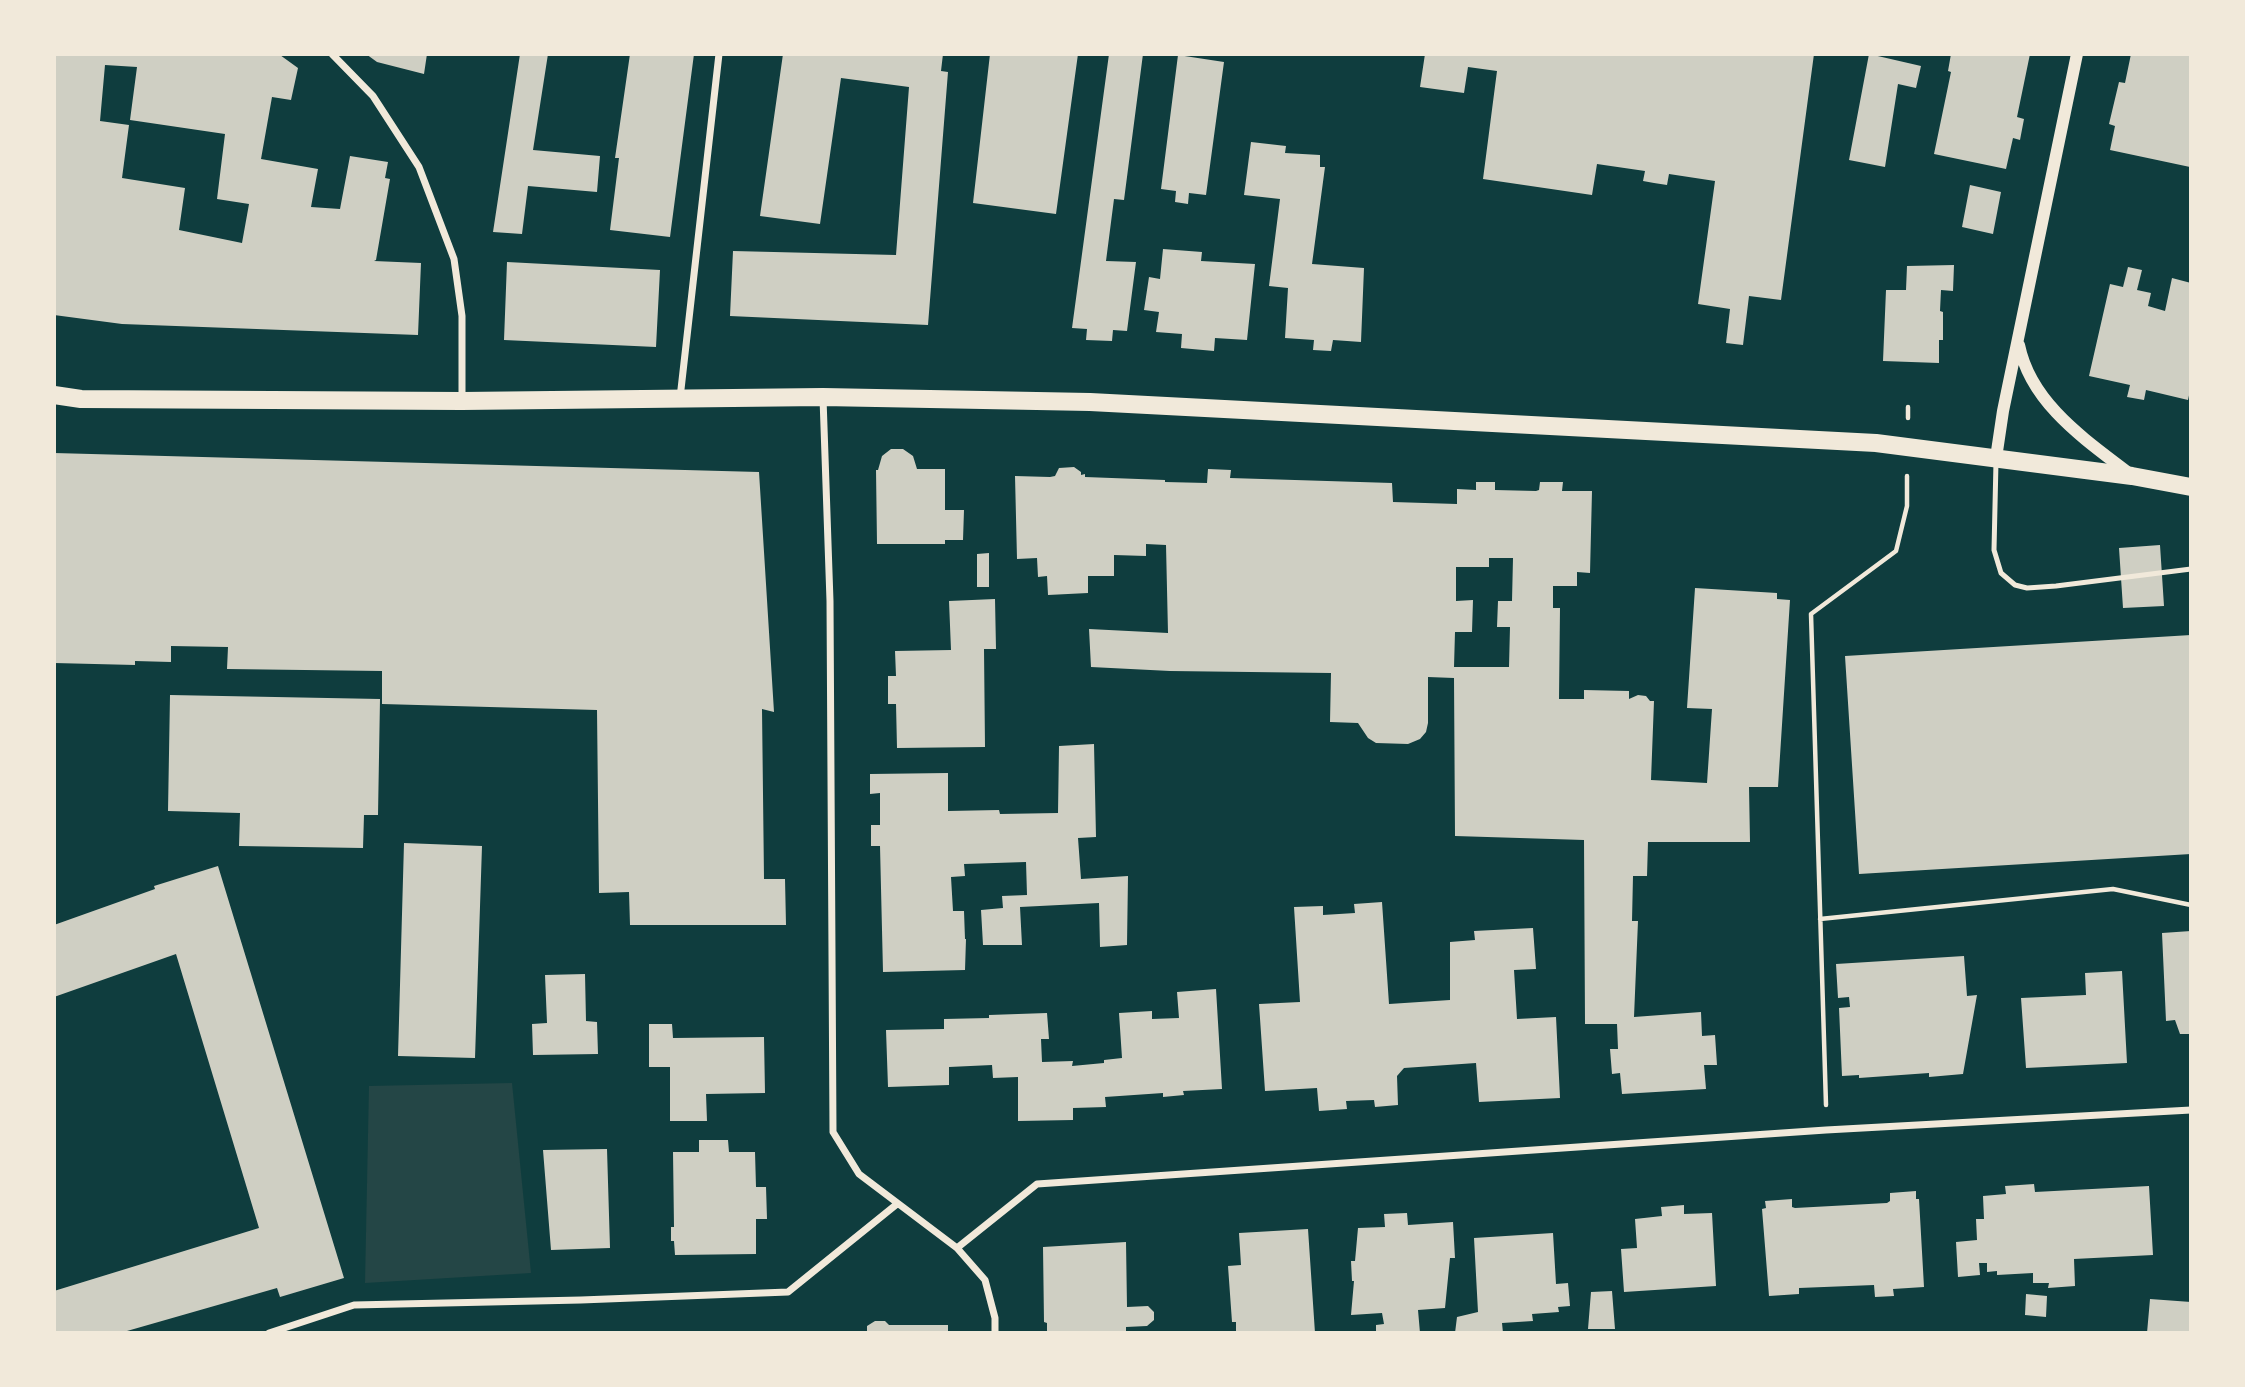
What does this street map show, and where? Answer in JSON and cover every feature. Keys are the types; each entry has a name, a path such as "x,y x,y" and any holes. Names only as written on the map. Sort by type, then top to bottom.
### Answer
{"main road":[{"path":"54,395 81,398 463,401 823,397 1090,402 1876,443 2132,476 2191,487"}],"street":[{"path":"332,54 373,96 419,167 454,259 462,316 463,401"},
{"path":"680,399 719,54"},
{"path":"1996,458 2003,411 2077,54"},
{"path":"2018,338 2030,377 2054,410 2071,428 2132,476"},
{"path":"823,397 830,601 832,1132 859,1174 957,1248 985,1279 995,1318 995,1333"},
{"path":"957,1248 1037,1184 1826,1130 2191,1110"},
{"path":"269,1333 354,1305 788,1292 897,1204"}],"lane":[{"path":"1996,458 1994,550 1997,566 2006,580 2027,588 2191,569"}],"path":[{"path":"1826,1130 1811,614 1896,551 1907,506"},
{"path":"1820,919 2113,889 2191,905"}],"shaded area":[{"path":"512,1083 531,1273 365,1283 369,1086"}],"building":[{"path":"54,54 280,55 298,68 291,100 272,97 261,159 318,169 311,207 340,209 350,156 388,162 385,178 390,179 374,261 421,263 418,335 122,324 54,315","holes":["105,65 137,67 130,120 225,134 217,199 249,204 242,243 179,230 185,188 122,178 129,125 100,121"]},
{"path":"366,54 427,54 424,74 377,62"},
{"path":"520,54 548,54 533,150 600,156 597,192 528,186 522,234 493,232"},
{"path":"630,54 694,54 670,237 610,230 619,158 615,158"},
{"path":"783,54 943,54 941,71 948,72 928,325 730,316 733,251 896,255 909,87 841,78 820,224 760,216"},
{"path":"990,54 1078,54 1056,214 973,203"},
{"path":"1109,54 1143,54 1124,200 1114,199 1106,261 1136,262 1127,331 1113,330 1112,341 1086,340 1087,329 1072,328"},
{"path":"1425,54 1814,54 1781,300 1749,296 1743,345 1726,343 1730,309 1698,304 1715,181 1669,174 1667,185 1643,181 1645,171 1597,164 1592,195 1483,179 1497,71 1468,67 1464,93 1420,87"},
{"path":"1869,54 1921,66 1916,88 1898,84 1885,167 1849,160"},
{"path":"1951,54 2030,54 2017,117 2024,119 2020,140 2013,138 2006,169 1934,154 1951,72 1948,71"},
{"path":"2131,54 2191,54 2190,167 2110,150 2115,126 2109,124 2119,82 2125,83"},
{"path":"1178,55 1224,62 1206,195 1189,193 1188,204 1175,202 1176,191 1161,189"},
{"path":"1251,142 1286,146 1285,153 1320,155 1320,167 1325,167 1312,264 1364,268 1361,342 1333,340 1331,351 1313,350 1314,340 1285,338 1288,288 1269,286 1280,199 1244,195"},
{"path":"1970,185 2001,192 1993,234 1962,227"},
{"path":"1163,249 1202,252 1201,261 1255,264 1247,340 1215,338 1214,351 1181,348 1182,334 1156,332 1159,312 1144,310 1149,277 1160,279"},
{"path":"507,262 660,270 656,347 504,340"},
{"path":"1954,265 1953,291 1941,290 1943,340 1939,340 1939,363 1883,361 1886,290 1906,290 1907,266"},
{"path":"2128,267 2142,270 2137,290 2151,293 2148,306 2165,311 2172,278 2191,283 2191,386 2188,400 2146,390 2144,400 2127,397 2130,385 2089,376 2110,284 2123,287"},
{"path":"891,449 903,449 913,456 917,469 945,469 945,510 964,510 963,540 945,540 945,544 877,544 876,470 882,456"},
{"path":"54,453 759,472 774,712 762,709 764,879 785,879 786,925 630,925 629,892 599,893 597,710 382,704 382,671 227,669 228,647 171,646 171,662 135,661 135,665 54,663"},
{"path":"1074,467 1081,475 1085,474 1085,477 1165,482 1207,483 1208,469 1231,470 1230,478 1392,483 1393,502 1457,504 1457,489 1476,490 1476,482 1495,482 1495,490 1536,491 1539,490 1540,482 1563,482 1562,491 1592,491 1590,573 1577,572 1577,586 1553,586 1553,608 1560,608 1559,699 1584,699 1584,690 1629,691 1629,699 1638,695 1654,701 1651,780 1707,783 1712,709 1687,708 1695,588 1777,593 1777,599 1790,600 1778,787 1749,787 1750,842 1648,842 1647,876 1633,876 1632,921 1638,921 1634,1017 1701,1012 1702,1036 1715,1035 1717,1065 1704,1065 1706,1089 1622,1094 1620,1073 1612,1074 1610,1049 1618,1049 1617,1024 1585,1024 1584,840 1455,836 1454,678 1428,677 1426,732 1420,739 1408,744 1376,743 1368,738 1358,723 1330,722 1331,673 1091,667 1089,629 1168,633 1166,545 1146,544 1146,556 1114,555 1114,576 1088,576 1088,593 1048,595 1047,576 1038,577 1037,558 1017,559 1015,476 1050,477 1055,476 1059,468","holes":["1489,558 1513,558 1512,601 1498,601 1497,627 1510,627 1509,667 1454,667 1455,632 1472,632 1473,600 1456,601 1456,567 1489,567"]},
{"path":"2160,545 2164,606 2123,608 2119,548"},
{"path":"989,553 989,587 977,587 977,554"},
{"path":"995,599 996,649 984,649 985,747 897,748 896,704 888,704 888,676 896,676 895,651 951,650 949,601"},
{"path":"2191,635 2191,854 1859,874 1845,656"},
{"path":"170,695 380,699 378,815 364,815 363,848 239,846 240,813 168,811"},
{"path":"1094,744 1096,837 1078,838 1081,879 1128,876 1127,945 1100,947 1099,903 1020,907 1022,945 983,945 981,910 1003,908 1002,896 1027,895 1026,862 964,864 965,876 951,877 953,911 964,911 965,970 883,972 880,846 871,846 871,825 880,825 880,793 870,794 870,774 948,773 948,811 1058,813 1059,746"},
{"path":"404,843 482,846 475,1058 398,1056"},
{"path":"218,866 344,1278 280,1297 277,1288 120,1333 54,1333 54,1291 259,1228 176,954 54,997 54,925 155,889 154,886"},
{"path":"1382,902 1389,1004 1450,1000 1450,942 1475,940 1474,931 1533,928 1536,969 1514,970 1517,1019 1556,1017 1560,1098 1479,1102 1476,1063 1404,1068 1397,1076 1398,1105 1375,1107 1374,1100 1346,1101 1347,1109 1319,1111 1317,1088 1265,1091 1259,1004 1300,1002 1294,907 1323,906 1323,915 1355,913 1354,904"},
{"path":"2191,931 2191,1034 2180,1034 2175,1020 2166,1021 2162,933"},
{"path":"1964,956 1967,996 1977,995 1963,1074 1929,1077 1929,1073 1859,1078 1859,1075 1842,1076 1839,1008 1850,1007 1849,997 1838,998 1836,964"},
{"path":"2122,971 2127,1063 2026,1068 2021,998 2086,995 2085,973"},
{"path":"585,974 586,1021 597,1022 598,1054 533,1055 532,1024 547,1023 545,975"},
{"path":"1216,989 1222,1089 1183,1091 1184,1095 1163,1097 1163,1093 1105,1097 1106,1107 1073,1108 1073,1120 1018,1121 1018,1077 993,1078 992,1065 949,1067 949,1085 888,1087 886,1030 944,1029 944,1019 1047,1013 1049,1039 1041,1039 1042,1062 1073,1061 1072,1066 1104,1063 1104,1060 1122,1058 1119,1013 1152,1011 1152,1019 1179,1018 1177,992"},
{"path":"649,1024 672,1024 673,1038 764,1037 765,1093 706,1094 707,1121 670,1121 670,1067 649,1067"},
{"path":"699,1140 728,1140 729,1152 755,1152 756,1187 766,1187 767,1219 756,1219 756,1254 675,1255 674,1241 671,1241 671,1227 674,1227 673,1152 699,1152"},
{"path":"607,1149 610,1248 551,1250 543,1150"},
{"path":"2034,1184 2035,1192 2149,1186 2153,1255 2074,1259 2075,1286 2048,1288 2049,1283 2033,1283 2033,1273 1997,1275 1997,1271 1987,1272 1987,1263 1979,1263 1980,1275 1958,1277 1956,1242 1977,1240 1976,1219 1984,1219 1983,1196 2006,1194 2005,1186"},
{"path":"1916,1191 1916,1199 1919,1199 1924,1287 1893,1289 1894,1296 1875,1297 1874,1285 1799,1288 1799,1294 1769,1296 1762,1209 1766,1208 1765,1201 1792,1199 1792,1207 1795,1208 1887,1203 1890,1201 1890,1193"},
{"path":"1684,1205 1684,1214 1712,1213 1716,1286 1624,1292 1621,1249 1637,1248 1635,1219 1662,1216 1661,1207"},
{"path":"1407,1213 1408,1225 1453,1222 1455,1258 1450,1258 1445,1308 1418,1310 1420,1333 1376,1333 1376,1325 1384,1324 1382,1313 1351,1315 1354,1281 1351,1261 1355,1261 1358,1228 1385,1227 1384,1214"},
{"path":"1308,1229 1315,1333 1236,1333 1236,1322 1232,1322 1228,1266 1241,1265 1239,1233"},
{"path":"1553,1233 1556,1284 1568,1283 1570,1306 1558,1307 1559,1312 1532,1314 1533,1321 1502,1323 1503,1333 1455,1333 1457,1317 1478,1312 1474,1238"},
{"path":"1126,1242 1127,1307 1148,1306 1154,1312 1154,1320 1147,1326 1126,1327 1126,1333 1047,1333 1047,1323 1044,1322 1043,1247"},
{"path":"1612,1291 1615,1329 1588,1329 1591,1292"},
{"path":"2026,1294 2047,1296 2046,1317 2025,1315"},
{"path":"2150,1299 2191,1302 2191,1333 2147,1333"},
{"path":"875,1321 885,1321 889,1325 948,1325 948,1333 867,1333 867,1326"}]}
